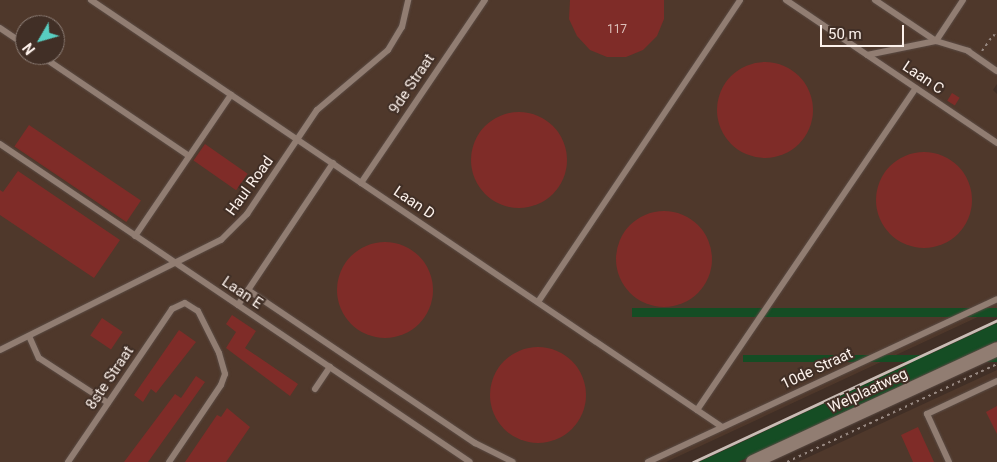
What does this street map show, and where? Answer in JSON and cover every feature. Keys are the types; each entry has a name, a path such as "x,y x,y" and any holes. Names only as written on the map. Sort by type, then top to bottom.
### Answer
{"street":[{"name":"Welplaatweg","path":"753,462 997,349"}],"lane":[{"name":"Laan D","path":"91,0 298,138 333,164 722,428"},
{"name":"Haul Road","path":"0,350 177,264 222,240 235,228 324,103 388,50 402,27 408,0"},
{"name":"9de Straat","path":"361,183 484,0"},
{"path":"538,302 740,0"},
{"name":"Laan C","path":"786,0 997,143"},
{"path":"875,0 936,41 977,57 997,71"},
{"path":"867,55 936,41 963,0"},
{"path":"0,28 15,38"},
{"path":"55,65 190,156"},
{"path":"697,410 916,88"},
{"path":"136,236 231,94"},
{"name":"Laan E","path":"0,144 470,462"},
{"path":"238,305 333,164"},
{"path":"248,290 475,443 513,462"},
{"name":"10de Straat","path":"648,462 997,299"},
{"name":"8ste Straat","path":"68,462 172,309 184,303 194,306 219,353 225,374 221,385 169,462"},
{"path":"29,336 39,358 108,403"},
{"path":"316,389 330,367"},
{"path":"949,462 927,414 997,381"}],"path":[{"path":"977,57 993,35 997,36"},
{"name":"Welplaatweg","path":"787,462 997,364"}],"shaded area":[{"path":"0,0 997,0 997,84 993,90 997,94 997,308 666,462 0,462"},
{"path":"997,370 997,462 798,462"}],"green space":[{"path":"632,308 997,308 997,317 632,317"},
{"path":"997,323 997,341 738,462 699,462"},
{"path":"743,355 997,355 997,362 743,362"}],"building":[{"path":"570,0 664,0 664,19 657,36 643,50 626,57 607,57 590,50 577,36 569,19"},
{"path":"765,62 783,66 799,76 809,92 813,110 809,128 799,144 783,154 765,158 747,154 731,144 721,128 717,110 721,92 731,76 747,66"},
{"path":"952,93 960,98 955,105 947,101"},
{"path":"519,112 537,116 553,126 563,142 567,160 563,178 553,194 537,204 519,208 501,204 485,194 475,178 471,160 475,142 485,126 501,116"},
{"path":"29,125 141,200 126,222 14,147"},
{"path":"205,144 248,174 236,190 194,160"},
{"path":"924,152 942,156 958,166 968,182 972,200 968,218 958,234 942,244 924,248 906,244 890,234 880,218 876,200 880,182 890,166 906,156"},
{"path":"18,171 120,240 94,278 0,215 0,190 3,192"},
{"path":"664,211 682,215 698,225 708,241 712,259 708,277 698,293 682,303 664,307 646,303 630,293 620,277 616,259 620,241 630,225 646,215"},
{"path":"385,242 403,246 419,256 429,272 433,290 429,308 419,324 403,334 385,338 367,334 351,324 341,308 337,290 341,272 351,256 367,246"},
{"path":"232,315 256,331 245,348 298,384 290,396 226,348 236,332 226,324"},
{"path":"102,318 123,332 111,349 90,335"},
{"path":"179,330 196,342 156,393 151,389 143,402 134,395"},
{"path":"538,347 556,351 572,361 582,377 586,395 582,413 572,429 556,439 538,443 520,439 504,429 494,413 490,395 494,377 504,361 520,351"},
{"path":"196,376 205,382 148,462 124,462 175,394 181,398"},
{"path":"997,406 997,434 986,412"},
{"path":"227,408 250,427 226,462 185,462 217,415 221,417"},
{"path":"918,427 934,462 913,462 901,435"}],"railway":[{"path":"693,462 997,320"}]}
